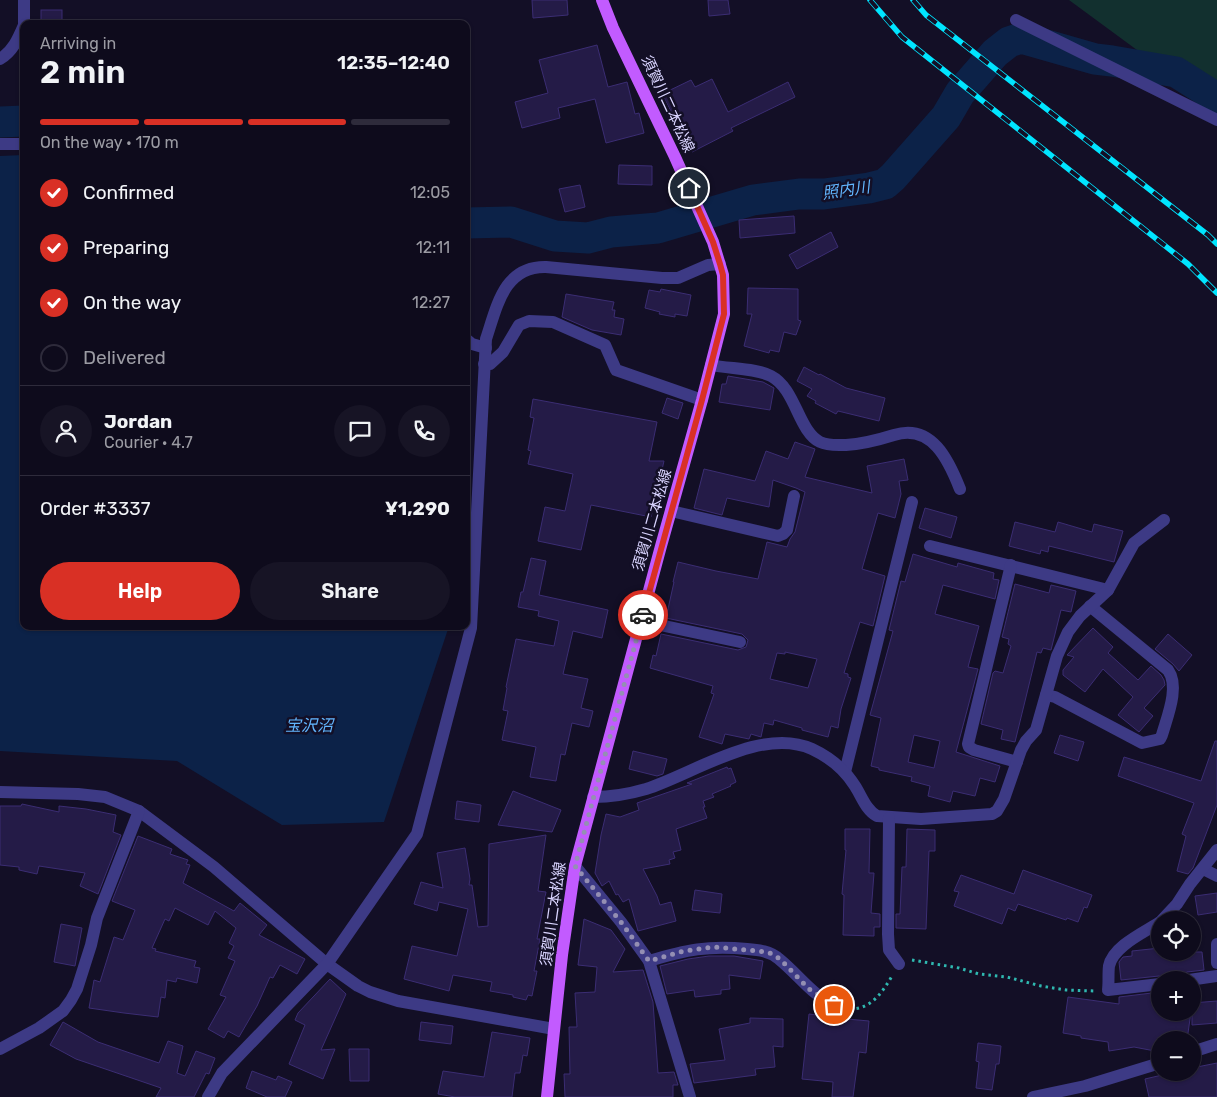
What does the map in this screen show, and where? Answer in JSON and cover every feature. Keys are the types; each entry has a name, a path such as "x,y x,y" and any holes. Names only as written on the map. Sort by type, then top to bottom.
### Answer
{"main road":[{"name":"須賀川二本松線","path":"547,1097 562,955 575,866 724,314 723,275 713,242 613,28 602,0"}],"street":[{"path":"24,0 24,20"},
{"path":"1016,20 1217,120"},
{"path":"0,59 8,54 20,33"},
{"path":"0,144 20,144"},
{"path":"208,1097 222,1072 328,964 417,834 471,628 486,339 497,304 505,288 513,279 532,268 546,267 678,278 708,264 720,264"},
{"path":"484,364 490,364 503,352 519,325 529,320 553,322 605,345 616,370 702,400"},
{"path":"470,342 486,348"},
{"path":"711,365 728,369 760,372 777,380 785,386 808,430 818,442 827,445 862,444 895,434 917,434 937,446 952,468 960,488"},
{"path":"671,511 778,536 784,534 787,530 794,496"},
{"path":"845,772 912,502"},
{"path":"593,797 627,794 648,788 713,760 779,742 813,750 825,756 845,772 872,813 878,816 889,818 946,818 992,814 997,811 1004,799 1026,741 1036,730 1057,656 1068,632 1080,616 1108,590 1134,543 1164,520"},
{"path":"930,546 1108,590"},
{"path":"1011,565 968,747 1017,762"},
{"path":"1046,695 1055,697 1142,743 1160,739 1162,736 1174,689 1172,675 1090,606"},
{"path":"641,621 740,642"},
{"path":"0,792 78,794 105,797 139,811 214,867 328,964 358,986 370,992 398,1001 554,1029"},
{"path":"0,1049 39,1028 63,1011 71,1000 77,989 92,945 97,918 139,811"},
{"path":"889,818 887,913 889,950 899,964"},
{"path":"1170,911 1217,850"},
{"path":"575,866 621,922 649,961 690,1097"},
{"path":"1203,869 1217,876"},
{"path":"1151,926 1137,934 1121,948 1110,964 1108,990 1151,985"},
{"path":"1217,944 1217,963"},
{"path":"649,961 684,951 714,947 768,952 780,959 817,995 838,1007"},
{"path":"1201,978 1217,976"},
{"path":"1201,1049 1217,1044"},
{"path":"1034,1097 1085,1086 1151,1066"}],"path":[{"path":"838,1007 854,1009 872,1003 888,983 899,964 912,959 979,974 1007,977 1057,989 1108,990"}],"green space":[{"path":"1069,0 1217,0 1217,100 1137,50"}],"water":[{"name":"宝沢沼","path":"20,155 20,630 448,630 384,822 282,825 177,761 0,751 0,156"}],"building":[{"path":"532,0 567,0 568,15 533,18"},
{"path":"708,0 728,0 730,14 709,16"},
{"path":"41,10 62,10 62,20 41,20"},
{"path":"597,45 608,87 627,82 635,114 639,113 644,133 606,143 595,99 558,108 560,118 522,128 515,102 548,93 539,60"},
{"path":"712,79 728,112 788,82 795,97 731,128 733,131 692,152 662,94 691,80 695,87"},
{"path":"619,165 652,166 652,185 618,184"},
{"path":"580,185 585,207 565,212 559,189"},
{"path":"794,216 795,233 740,238 739,220"},
{"path":"831,232 838,247 797,269 789,255"},
{"path":"748,288 798,289 798,320 801,321 796,335 784,332 779,352 770,350 769,353 744,346 752,314 747,314"},
{"path":"661,289 691,295 687,316 675,314 675,317 659,314 660,312 645,308 649,290 660,292"},
{"path":"566,294 614,302 612,310 615,310 614,317 624,319 621,335 592,330 562,317"},
{"path":"804,367 846,388 885,398 879,421 838,411 836,414 815,403 816,401 807,396 812,389 797,381"},
{"path":"728,376 763,382 774,388 770,410 719,402 722,384 726,384"},
{"path":"667,398 683,403 678,419 662,413"},
{"path":"533,399 657,422 649,461 664,461 651,517 591,505 581,550 538,541 545,507 565,511 573,474 528,464 531,451 528,450 534,418 530,417"},
{"path":"795,442 815,449 805,477 872,493 867,466 904,459 908,480 899,481 901,494 895,518 878,513 862,569 885,576 873,626 860,622 844,673 848,674 848,677 851,678 841,709 838,728 831,726 828,737 774,720 773,725 764,723 761,737 751,734 749,739 725,734 722,744 699,737 714,694 711,693 713,686 650,668 653,655 656,656 661,634 738,650 746,647 748,640 742,634 666,618 673,582 678,562 758,579 767,542 787,547 795,532 805,492 773,480 769,507 727,498 722,515 694,508 704,469 755,481 766,451 788,459","holes":["785,652 817,659 808,688 770,679 777,653 785,654"]},
{"path":"925,508 957,517 951,538 919,528"},
{"path":"1015,522 1055,532 1058,522 1092,532 1094,524 1123,531 1114,562 1049,546 1048,552 1041,550 1040,554 1009,546"},
{"path":"913,554 957,567 958,563 994,573 993,579 999,580 995,599 943,585 935,614 979,626 968,667 978,669 956,752 1000,766 995,782 980,778 975,796 953,791 950,802 928,796 930,786 911,781 912,777 879,770 879,768 871,766 881,718 870,715 893,631 889,630 901,581 905,582","holes":["914,735 940,741 934,768 908,762"]},
{"path":"531,558 546,561 539,595 608,610 602,638 573,631 563,674 588,679 581,708 593,711 589,727 572,723 565,755 561,754 556,781 530,777 536,747 502,740 508,711 503,710 506,687 516,639 554,646 559,621 538,616 539,611 518,607"},
{"path":"1015,584 1049,593 1051,585 1076,591 1071,612 1061,610 1051,650 1043,648 1041,653 1037,652 1015,742 1001,739 1003,730 981,724 993,673 995,671 1003,673 1011,646 1008,644 1009,639 1002,637"},
{"path":"1093,628 1113,647 1108,653 1138,680 1151,666 1164,680 1165,685 1144,708 1153,716 1139,732 1118,715 1133,697 1103,669 1085,692 1063,675 1063,670 1074,657 1067,655"},
{"path":"1168,634 1192,655 1179,671 1155,649"},
{"path":"1060,735 1084,742 1078,761 1054,753"},
{"path":"1215,741 1217,741 1217,805 1193,868 1188,874 1177,871 1186,836 1182,834 1194,803 1118,776 1124,757 1201,781"},
{"path":"633,751 667,759 663,774 657,776 629,769"},
{"path":"727,767 728,769 731,768 736,782 712,794 714,797 703,801 707,818 676,829 681,850 673,852 675,858 669,860 670,864 643,869 660,905 671,902 676,921 638,931 629,899 623,902 618,894 616,895 609,881 602,886 595,873 606,814 620,817 639,810 637,803 692,784 687,783"},
{"path":"513,791 561,810 552,832 498,825"},
{"path":"457,801 481,805 479,822 455,819"},
{"path":"22,804 59,812 59,806 116,815 113,832 121,835 98,894 80,886 85,873 39,866 37,874 19,870 19,867 0,865 0,806 21,806"},
{"path":"845,829 870,829 869,873 874,873 871,913 880,914 880,927 874,927 874,936 843,935 844,895 842,894 846,850"},
{"path":"907,829 935,830 935,851 929,851 926,929 896,928 896,914 900,914 902,867 906,867"},
{"path":"546,835 538,891 546,892 537,939 540,939 532,996 528,995 526,1000 513,997 513,995 490,991 492,982 453,975 449,991 404,979 412,946 457,956 468,909 439,902 437,911 414,904 421,882 443,888 437,853 465,848 470,879 469,885 472,885 478,927 488,926 489,844"},
{"path":"138,836 172,849 170,854 188,860 186,864 190,865 183,883 234,911 240,903 267,925 259,935 305,959 297,974 280,965 273,978 270,977 257,1006 239,1037 228,1031 224,1038 208,1029 226,997 220,995 235,961 228,958 234,946 229,943 236,928 215,911 208,925 175,908 169,921 165,919 152,948 156,949 155,951 196,961 194,967 200,968 197,983 177,978 176,982 167,980 165,998 161,997 158,1017 89,1008 94,980 100,982 114,937 123,940 135,910 112,901"},
{"path":"1023,870 1092,895 1087,908 1084,907 1078,922 1067,918 1066,920 1018,904 1015,911 1008,908 1002,924 954,906 959,892 954,891 961,875 1014,894"},
{"path":"695,890 722,894 720,913 692,910"},
{"path":"1217,893 1217,912 1201,915 1201,911 1197,911 1195,896"},
{"path":"584,919 611,930 625,949 613,972 643,970 653,1002 658,1073 674,1072 678,1085 673,1085 673,1097 565,1097 564,1074 570,1074 569,1027 577,1027 575,993 595,992 597,967 578,965"},
{"path":"61,924 82,928 75,966 54,962"},
{"path":"1151,949 1151,961 1201,961 1202,952 1204,970 1151,971 1151,977 1121,980 1119,962 1123,957 1132,956 1132,951"},
{"path":"709,956 734,956 763,961 760,979 729,975 730,989 721,990 721,994 695,997 694,990 667,994 660,966"},
{"path":"330,979 346,994 321,1050 335,1049 323,1079 289,1064 305,1025 295,1020 298,1013"},
{"path":"1151,993 1151,1021 1190,1021 1188,1031 1151,1031 1151,1050 1134,1047 1109,1051 1108,1042 1063,1033 1068,997 1119,1004 1119,997"},
{"path":"1217,1001 1217,1023 1192,1025 1192,1021 1201,1021 1201,1002"},
{"path":"809,1014 869,1021 866,1053 859,1052 853,1097 832,1097 833,1082 802,1079"},
{"path":"750,1018 783,1019 783,1047 773,1046 775,1067 755,1069 756,1075 694,1083 690,1064 725,1060 719,1029 750,1023"},
{"path":"63,1022 98,1042 159,1063 168,1041 183,1046 177,1073 185,1076 196,1051 215,1058 209,1074 206,1073 194,1097 156,1097 161,1088 76,1059 50,1045"},
{"path":"421,1022 453,1026 451,1044 419,1040"},
{"path":"492,1032 530,1038 527,1056 523,1055 520,1073 515,1073 512,1097 455,1097 438,1094 443,1071 484,1077"},
{"path":"978,1043 1001,1046 999,1064 996,1064 992,1090 976,1088 979,1062 976,1061"},
{"path":"349,1049 369,1049 369,1081 350,1081"},
{"path":"1217,1063 1217,1097 1149,1097 1145,1079 1151,1078 1151,1081 1201,1081 1201,1066"},
{"path":"252,1071 276,1080 278,1076 292,1082 285,1097 267,1097 246,1088"}],"waterway":[{"name":"照内川","path":"470,223 511,222 555,236 588,238 611,232 658,228 753,200 799,194 824,194 885,184 946,117 960,93 995,53 1009,42 1018,39 1025,39 1095,59 1176,72 1217,98"},
{"name":"照内川","path":"0,122 20,121"}],"railway":[{"path":"870,0 902,37 1188,264 1217,293"},
{"path":"913,0 926,15 1208,235 1217,244"}],"way so far":[{"path":"643,615 575,866 621,922 649,961 684,951 714,947 760,950 780,959 809,989 834,1005"}],"route":[{"path":"643,615 692,439 724,314 723,275 720,264 713,242 689,188"}]}
